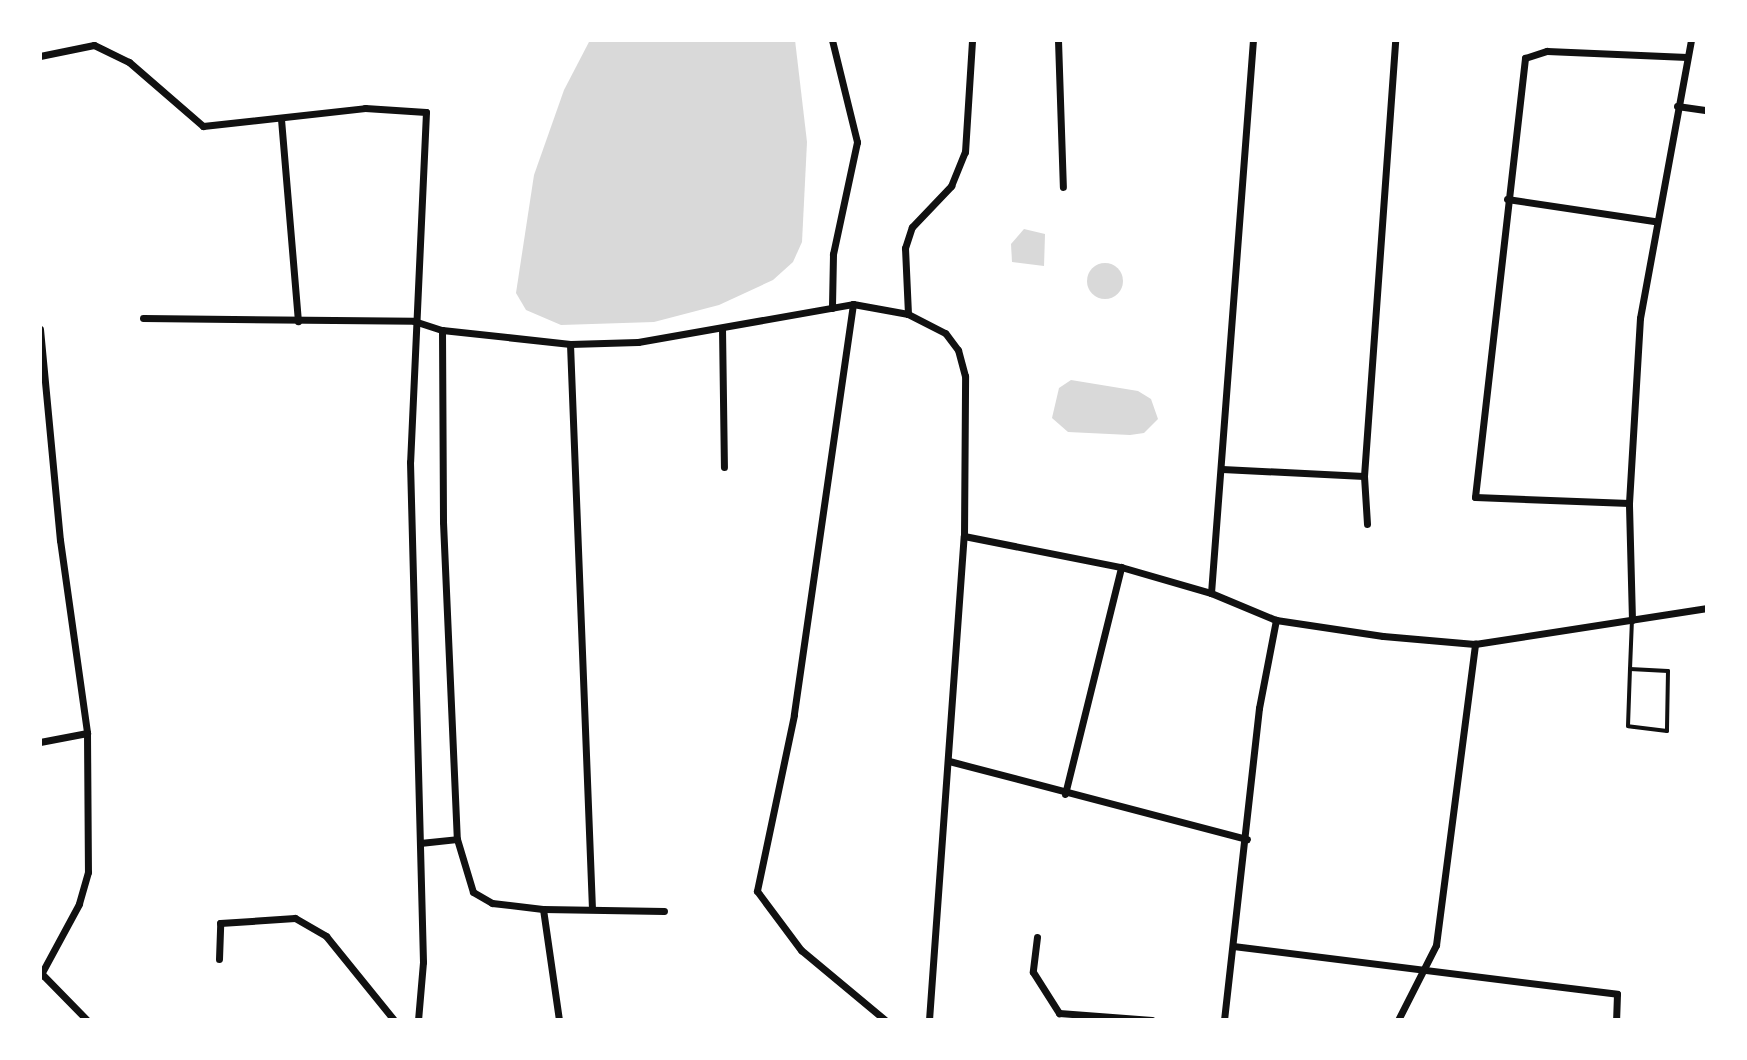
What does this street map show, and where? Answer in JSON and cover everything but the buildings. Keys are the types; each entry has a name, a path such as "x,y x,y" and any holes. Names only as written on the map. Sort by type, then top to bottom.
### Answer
{"street":[{"path":"832,40 857,142 833,254 832,308"},
{"path":"908,314 905,248 912,227 951,186 965,152 972,40"},
{"path":"1058,40 1063,187"},
{"path":"1211,593 1253,40"},
{"path":"1367,524 1364,476 1395,40"},
{"path":"1632,620 1629,503 1640,318 1655,221 1691,40"},
{"path":"40,56 94,45 129,62 203,126 365,108 426,112 414,321 410,462 423,962 418,1020"},
{"path":"1629,503 1475,497 1525,58 1547,51 1687,57"},
{"path":"1677,106 1707,110"},
{"path":"281,119 298,321"},
{"path":"1507,199 1655,221"},
{"path":"853,304 794,715 757,891 801,950 885,1020"},
{"path":"143,318 414,321 442,330 570,344 638,342 853,304 908,314 945,333 958,350 965,376 964,536 929,1020"},
{"path":"722,328 724,467"},
{"path":"40,329 60,540 87,733 88,872 79,904 40,974 87,1020"},
{"path":"442,330 442,506 457,839 473,892 492,903 543,909 664,911"},
{"path":"570,344 592,908"},
{"path":"1222,469 1364,476"},
{"path":"964,536 1121,567 1211,593 1276,620 1475,644 1707,608"},
{"path":"1065,794 1121,567"},
{"path":"1224,1020 1247,839 1259,708 1276,620"},
{"path":"1398,1020 1436,945 1475,644"},
{"path":"40,742 87,733"},
{"path":"949,761 1065,794 1247,839"},
{"path":"420,843 457,839"},
{"path":"543,909 559,1020"},
{"path":"219,959 220,923 295,918 326,936 394,1020"},
{"path":"1037,937 1033,972 1059,1013 1152,1020"},
{"path":"1233,946 1420,972 1617,994 1616,1020"}],"lane":[{"path":"1630,669 1668,671 1667,731 1628,726 1630,669 1632,620"}],"shaded area":[{"path":"590,40 795,40 807,142 802,242 793,262 773,280 719,305 654,322 561,325 526,310 516,293 534,175 564,90"},
{"path":"1024,229 1045,234 1044,266 1012,262 1011,244"},
{"path":"1105,263 1118,268 1123,281 1118,294 1105,299 1092,294 1087,281 1092,268"},
{"path":"1071,380 1138,391 1151,399 1158,419 1144,433 1068,432 1052,418 1059,388"}]}
